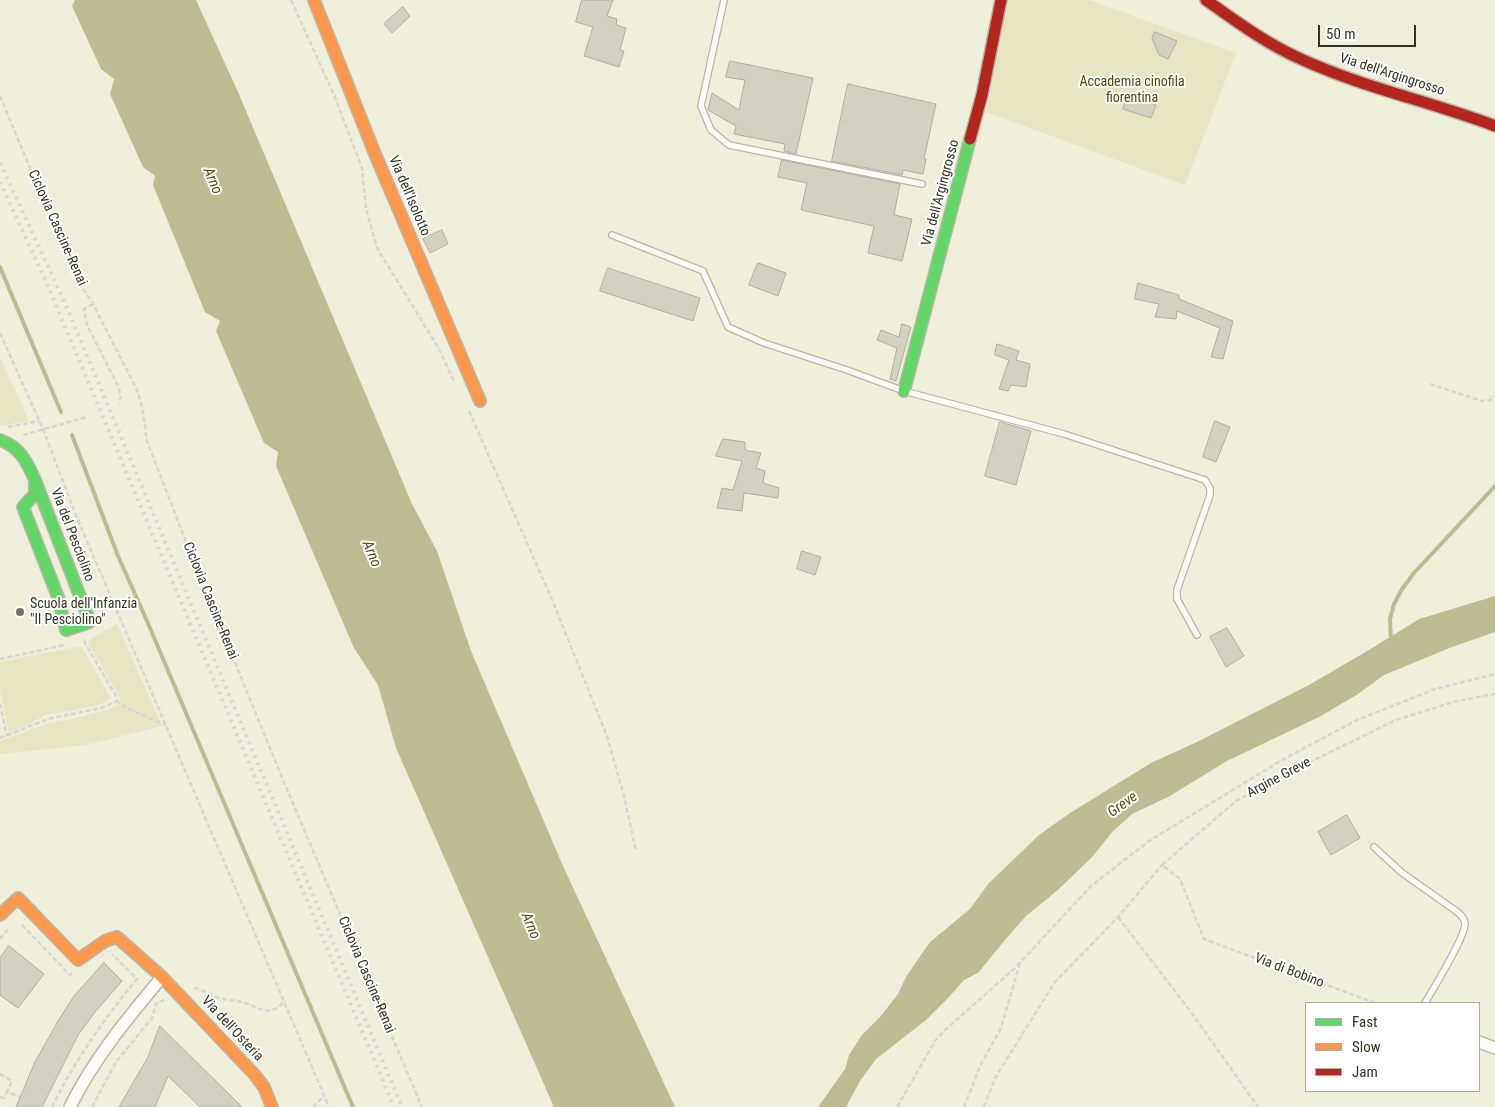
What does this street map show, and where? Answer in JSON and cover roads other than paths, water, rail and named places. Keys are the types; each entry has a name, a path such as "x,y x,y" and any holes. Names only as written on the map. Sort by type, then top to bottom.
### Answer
{"street":[{"name":"Via dell'Isolotto","path":"314,0 375,154 480,401"},
{"name":"Via dell'Argingrosso","path":"904,392 982,95 1001,0"},
{"name":"Via dell'Argingrosso","path":"1206,0 1258,35 1302,60 1346,77 1495,126"},
{"name":"Via del Pesciolino","path":"2,440 22,452 35,480 90,622 66,630 58,597 24,507 35,494 35,480"},
{"name":"Via dell'Osteria","path":"0,915 18,898 78,960 105,941 117,937 162,977 172,994 254,1074 264,1087 272,1107"},
{"path":"70,1107 84,1080 109,1043 162,977"},
{"path":"1480,1042 1495,1048"}],"lane":[{"path":"724,0 701,106 711,130 729,145 922,184"},
{"path":"612,235 703,271 728,327 764,343 847,370 904,392 1064,434 1205,480 1210,488 1210,495 1177,590 1177,599 1197,635"},
{"path":"1374,847 1401,872 1462,916 1465,923 1462,936 1426,1002"}],"water":[{"name":"Arno","path":"75,0 196,0 238,92 412,504 437,551 471,651 563,866 675,1107 554,1107 396,748 378,685 354,648 276,466 278,452 264,443 216,331 220,321 205,312 153,185 155,176 143,167 110,94 114,79 101,69 72,6"},
{"name":"Greve","path":"1495,596 1495,632 1452,647 1384,675 1358,694 1321,716 1227,761 1168,797 1132,814 1112,832 1093,856 1059,889 1026,916 979,972 964,980 926,1020 876,1059 860,1081 846,1107 818,1107 845,1069 849,1055 862,1035 880,1017 898,994 906,977 930,942 970,909 988,884 1039,835 1070,813 1151,763 1197,742 1309,685 1419,619"}],"waterway":[{"path":"0,267 61,412"},
{"path":"72,435 118,556 353,1107"},
{"path":"1391,642 1390,619 1394,604 1402,589 1414,573 1495,486"}],"railway":[{"path":"0,163 65,303 402,1107"},
{"path":"0,182 47,284 394,1107"}],"place":[{"name":"Scuola dell'Infanzia \"Il Pesciolino\"","path":"20,612"}],"park label":[{"name":"Accademia cinofila fiorentina","path":"1132,90"}]}
